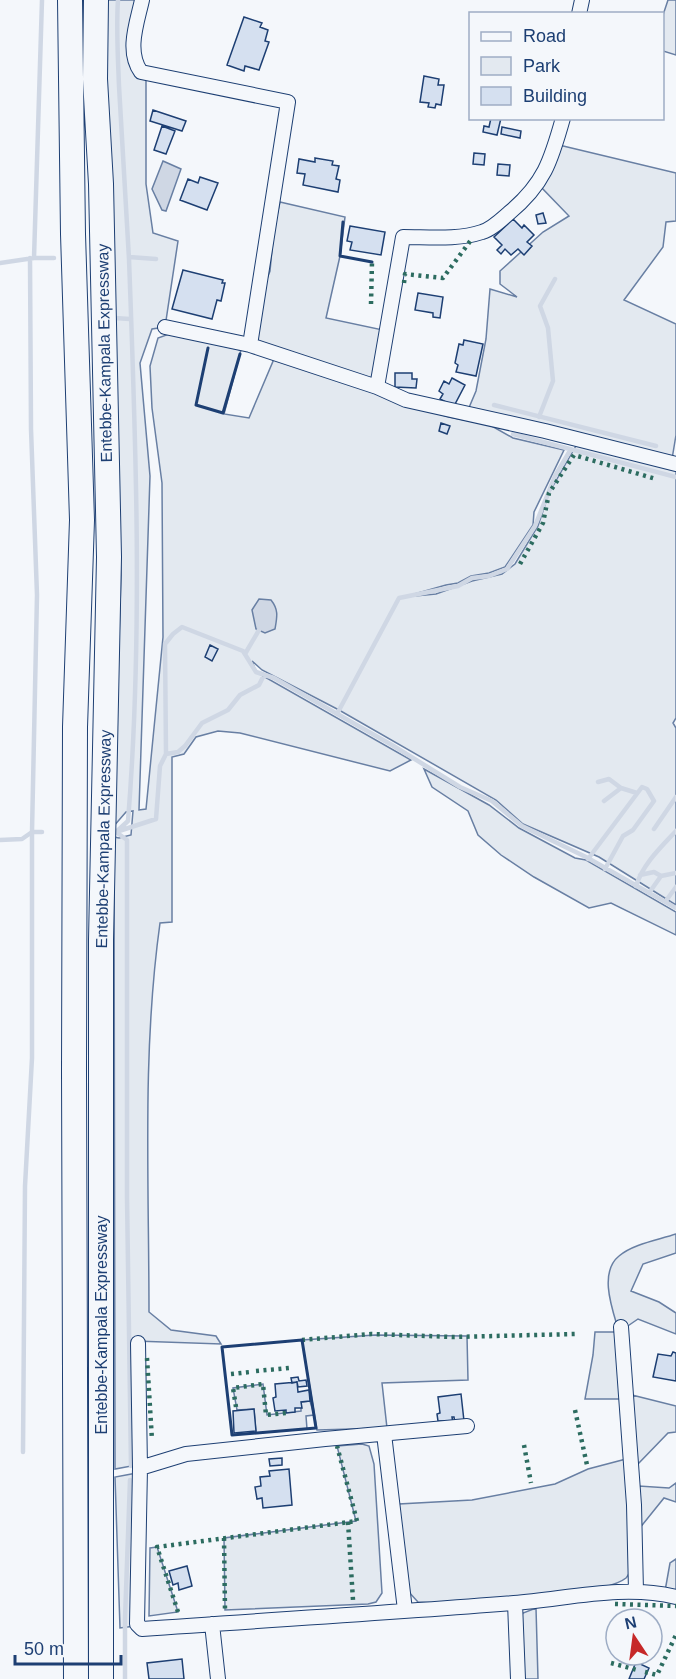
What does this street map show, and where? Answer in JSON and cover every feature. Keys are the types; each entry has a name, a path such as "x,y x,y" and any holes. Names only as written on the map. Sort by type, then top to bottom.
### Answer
{"highway":[{"name":"Entebbe-Kampala Expressway","path":"70,0 73,234 82,520 75,726 76,1679"},
{"name":"Entebbe-Kampala Expressway","path":"96,0 95,79 101,184 109,557 101,952 101,1679"}],"street":[{"path":"142,0 133,54 141,72 288,102 250,345"},
{"path":"377,387 403,237 468,235 483,232 494,225 524,201 540,180 551,161 562,120"},
{"path":"165,327 250,345 377,387 406,400 545,430 676,464"},
{"path":"621,1328 634,1505 636,1591"},
{"path":"138,1343 140,1468 138,1626 142,1629 515,1603 636,1591 676,1597"},
{"path":"140,1468 186,1454 325,1438 467,1426"},
{"path":"384,1434 405,1610"},
{"path":"515,1603 518,1679"},
{"path":"212,1624 218,1679"}],"green space":[{"path":"107,0 140,0 127,41 146,79 146,184 153,233 178,241 165,327 152,329 140,363 150,476 139,810 146,809 163,637 162,483 152,408 150,366 158,338 169,334 241,350 224,414 249,418 274,359 370,388 408,405 449,417 490,425 513,438 564,450 534,512 533,525 505,567 471,576 458,583 404,597 436,594 472,581 502,574 515,564 538,526 549,493 577,444 676,468 676,718 673,723 676,728 676,905 599,857 523,824 496,800 339,710 262,670 252,661 256,672 411,760 390,771 240,733 218,731 196,737 184,754 172,757 172,922 160,923 154,971 149,1068 149,1312 171,1330 216,1336 221,1344 135,1341 137,1465 115,1469 114,837 131,835 133,811 126,812 113,827 121,575 107,113"},
{"path":"668,0 676,0 676,55 664,51 664,12"},
{"path":"559,145 676,173 676,221 666,222 663,247 624,300 676,324 676,435 672,459 468,410 476,391 486,339 490,289 517,297 500,284 500,271 543,232 569,216 541,187"},
{"path":"280,202 345,217 340,256 326,318 383,330 376,377 370,379 256,342 259,299 270,271 274,228"},
{"path":"424,769 489,805 519,828 575,858 586,860 676,912 676,935 611,903 589,908 534,877 501,855 478,835 468,811 432,787"},
{"path":"676,1234 676,1253 643,1264 631,1291 659,1302 676,1313 676,1334 638,1319 619,1332 608,1282 613,1263 631,1248"},
{"path":"595,1332 619,1332 624,1399 585,1399"},
{"path":"375,1335 467,1336 468,1380 382,1383 387,1428 317,1430 302,1340"},
{"path":"632,1395 676,1406 676,1432 668,1433 637,1465"},
{"path":"362,1444 369,1446 374,1464 382,1593 376,1602 225,1610 224,1538 356,1521 337,1446"},
{"path":"626,1459 632,1566 626,1578 612,1585 565,1594 436,1603 418,1602 407,1590 399,1504 472,1500 555,1484 588,1469"},
{"path":"137,1473 135,1626 120,1628 115,1477"},
{"path":"676,1483 676,1502 664,1498 639,1529 639,1486 669,1488"},
{"path":"157,1547 178,1612 149,1616 150,1548"},
{"path":"676,1559 676,1593 665,1591 670,1563"},
{"path":"536,1608 538,1679 523,1679 519,1621 523,1613"}],"shaded area":[{"path":"163,161 181,169 166,211 162,210 152,189"},
{"path":"259,599 271,600 276,610 275,629 265,633 256,629 252,610"},
{"path":"263,1384 267,1415 301,1411 301,1402 310,1401 314,1415 306,1416 307,1429 256,1433 254,1409 237,1410 233,1388"}],"building":[{"path":"244,17 262,23 260,27 268,30 265,41 269,42 259,70 245,66 244,71 227,65"},
{"path":"424,76 439,79 438,85 444,85 441,105 436,104 435,108 428,107 429,103 420,102"},
{"path":"153,110 186,121 182,131 150,121"},
{"path":"491,120 501,120 497,135 483,132 484,126 489,127"},
{"path":"162,126 175,131 166,154 154,150"},
{"path":"502,127 521,131 520,138 501,134"},
{"path":"474,153 485,154 484,165 473,164"},
{"path":"315,158 333,161 332,165 339,166 336,179 340,180 338,192 303,185 305,174 297,173 299,159 315,162"},
{"path":"498,164 510,165 509,176 497,175"},
{"path":"200,177 218,183 207,210 180,200 188,179 198,183"},
{"path":"543,213 546,223 538,224 536,215"},
{"path":"513,219 522,228 524,225 534,235 527,242 532,246 524,255 518,249 511,255 505,249 501,254 497,250 502,245 494,237"},
{"path":"350,226 385,232 381,255 350,250 352,242 347,241"},
{"path":"183,270 223,280 222,283 225,283 221,301 217,300 212,319 172,309"},
{"path":"418,293 443,297 440,318 433,317 433,313 415,310"},
{"path":"464,340 483,344 476,376 456,372 458,365 455,363 459,344 463,345"},
{"path":"395,373 412,373 412,379 417,379 416,388 395,387"},
{"path":"452,378 465,385 454,406 440,399 443,394 439,391 444,381 449,384"},
{"path":"441,423 450,426 447,434 439,431"},
{"path":"210,645 218,649 212,661 205,657"},
{"path":"673,1352 676,1353 676,1381 653,1377 658,1354 671,1356"},
{"path":"298,1377 299,1381 306,1380 307,1386 298,1387 297,1382 292,1383 291,1378"},
{"path":"297,1382 298,1392 309,1390 310,1401 301,1402 302,1408 295,1408 295,1412 275,1411 273,1398 276,1397 275,1384"},
{"path":"461,1394 464,1421 455,1424 454,1417 452,1417 453,1424 445,1426 444,1421 438,1421 437,1414 440,1413 438,1397"},
{"path":"254,1409 256,1431 234,1433 233,1411"},
{"path":"282,1458 282,1465 270,1466 269,1459"},
{"path":"289,1469 292,1505 263,1508 262,1498 257,1499 255,1487 261,1486 260,1477 270,1476 269,1471"},
{"path":"187,1566 192,1586 179,1590 178,1583 173,1585 169,1571"},
{"path":"182,1659 184,1679 149,1679 147,1663"},
{"path":"634,1667 649,1668 644,1679 629,1679"}],"waterway":[{"path":"34,258 42,0"},
{"path":"116,832 128,821 133,751 137,610 134,399 118,65 118,0"},
{"path":"129,257 156,259"},
{"path":"23,1452 25,1186 32,1058 32,832 37,595 31,429 30,258"},
{"path":"0,263 34,258 54,258"},
{"path":"539,417 553,381 548,328 540,306 555,279"},
{"path":"114,318 130,319"},
{"path":"494,405 656,446"},
{"path":"513,434 676,477"},
{"path":"337,714 399,598 458,586 472,578 489,576 507,569 535,526 555,476 571,449"},
{"path":"166,754 165,644 182,627 243,651 256,672 274,678 392,745 460,787 492,801 522,826 586,857 676,908"},
{"path":"245,654 259,630"},
{"path":"119,831 156,819 160,766 166,754 178,752 202,723 228,710 240,695 259,685 264,675"},
{"path":"598,782 609,779 621,788 637,793"},
{"path":"588,859 642,787 647,789 654,801 633,830 623,836 605,869"},
{"path":"604,801 621,788"},
{"path":"654,829 676,797"},
{"path":"636,886 648,863 676,831"},
{"path":"0,840 22,839 32,832 42,832"},
{"path":"116,832 127,840 127,1197 131,1466"},
{"path":"640,875 654,872 661,876"},
{"path":"649,893 661,876 676,873"},
{"path":"665,902 676,887"},
{"path":"125,1679 130,1480"}],"hedge":[{"path":"404,283 405,274 443,278 471,240"},
{"path":"371,304 372,262"},
{"path":"520,564 543,523 549,493 574,455 656,479"},
{"path":"302,1340 371,1334 454,1337 575,1334"},
{"path":"147,1358 152,1440"},
{"path":"256,1371 289,1368"},
{"path":"231,1374 250,1372"},
{"path":"236,1407 233,1388 263,1384 266,1415 286,1413"},
{"path":"575,1410 587,1465"},
{"path":"524,1445 531,1483"},
{"path":"178,1612 157,1547 357,1521 337,1446"},
{"path":"348,1522 353,1600"},
{"path":"224,1538 225,1610"},
{"path":"615,1604 676,1606"},
{"path":"645,1672 657,1675 676,1635"},
{"path":"626,1667 637,1670"}],"wall":[{"path":"343,222 340,256 372,262"},
{"path":"208,348 196,405 223,413 240,354"},
{"path":"302,1340 316,1428 232,1435 222,1347 302,1340"}]}
